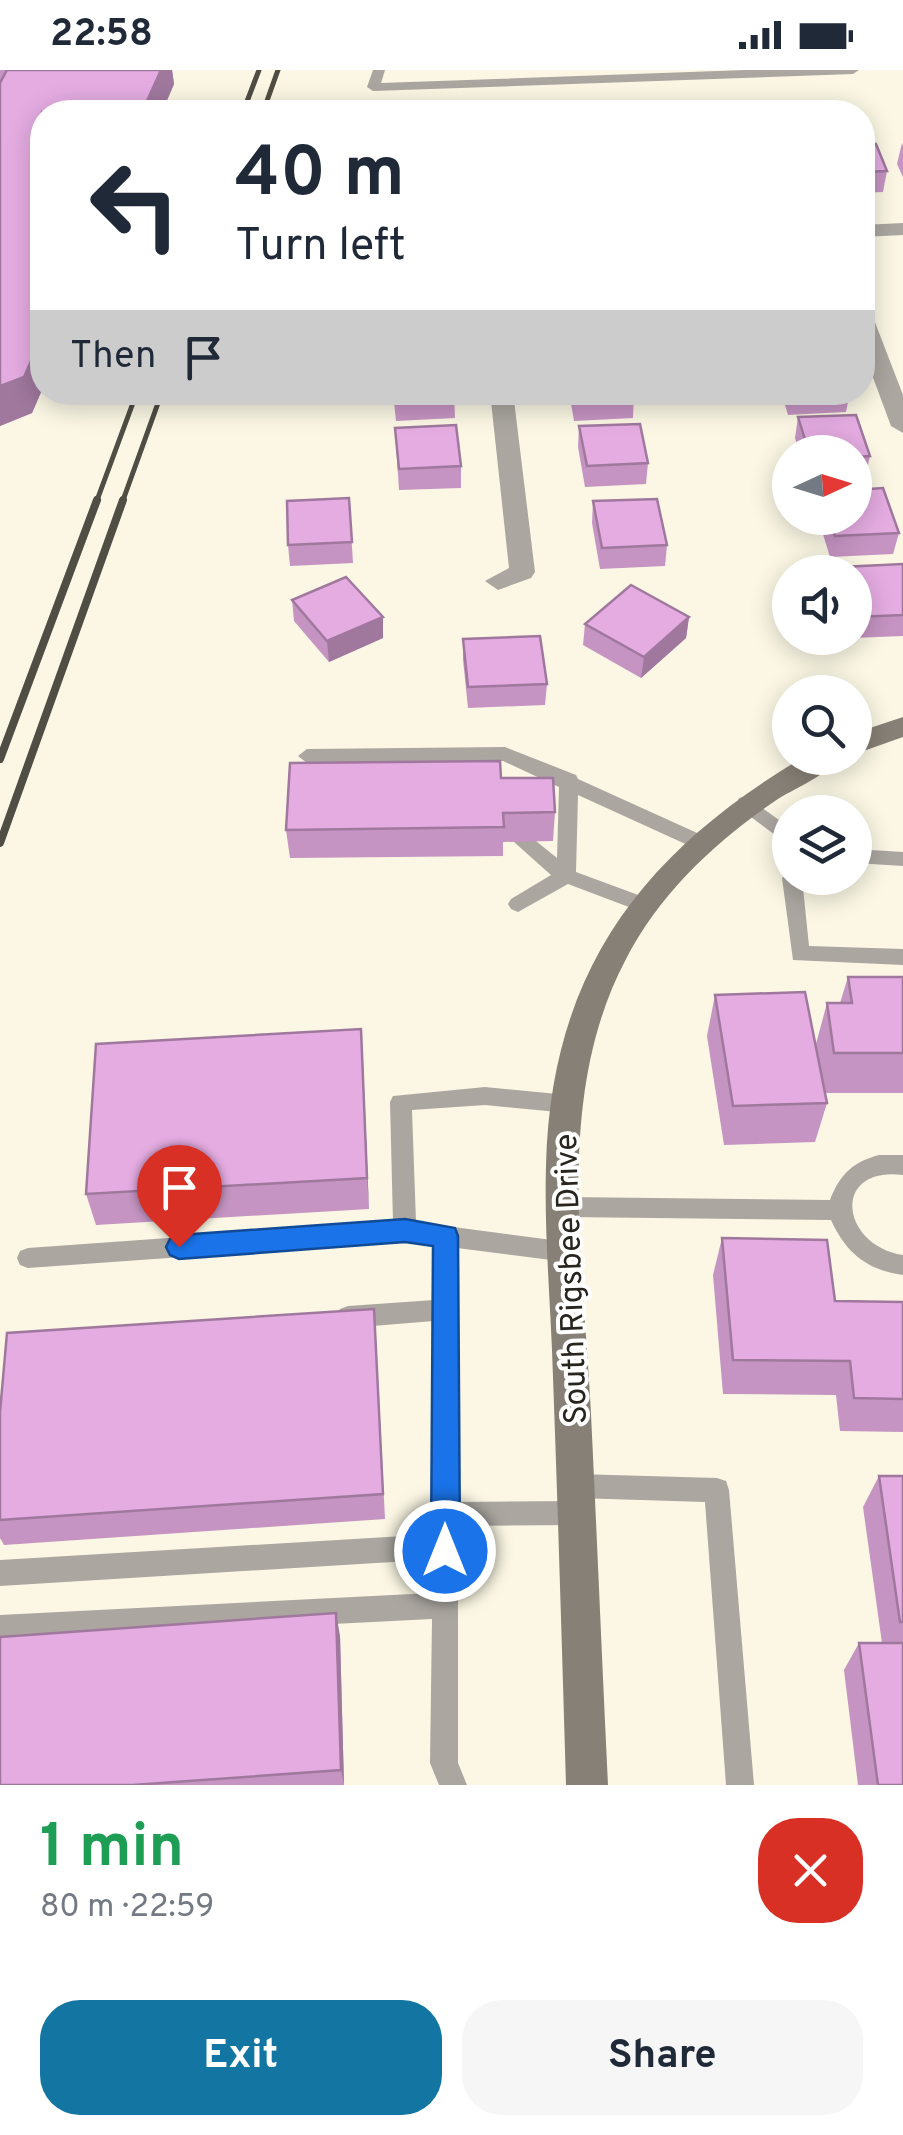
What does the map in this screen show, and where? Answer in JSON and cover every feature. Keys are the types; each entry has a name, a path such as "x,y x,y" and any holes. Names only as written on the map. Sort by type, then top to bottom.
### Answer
{"street":[{"path":"875,231 903,230"},
{"path":"875,352 903,426"},
{"path":"498,581 522,572 503,405"},
{"path":"872,738 903,728"},
{"name":"South Rigsbee Drive","path":"587,1785 563,1134 586,1010 610,956 642,904 699,842 746,803 793,775"}],"lane":[{"path":"379,70 374,87 853,70"},
{"path":"307,756 505,754 570,780 699,842"},
{"path":"539,798 570,780"},
{"path":"566,876 570,780"},
{"path":"746,803 772,824"},
{"path":"524,842 566,876 642,904"},
{"path":"872,857 903,860"},
{"path":"518,904 566,876"},
{"path":"794,895 800,954 903,957"},
{"path":"405,1231 400,1102 485,1096 568,1104"},
{"path":"903,1165 875,1165 860,1171 848,1181 839,1210 855,1244 872,1256 903,1265"},
{"path":"565,1207 839,1210"},
{"path":"28,1258 405,1231 567,1252"},
{"path":"446,1236 444,1764 453,1785"},
{"path":"332,1318 446,1310"},
{"path":"0,1573 410,1548 446,1514 717,1490 740,1785"},
{"path":"0,1628 444,1605"}],"building":[{"path":"7,70 161,70 147,100 30,100 30,363 24,377 0,386 0,83"},
{"path":"875,144 876,144 887,171 875,171"},
{"path":"856,415 863,435 804,435 798,417"},
{"path":"640,424 648,463 587,466 579,426"},
{"path":"456,425 461,466 399,469 395,428"},
{"path":"883,488 899,533 872,534 872,489"},
{"path":"349,498 352,542 288,545 287,501"},
{"path":"657,499 667,545 602,548 593,501"},
{"path":"903,564 903,615 872,616 872,566"},
{"path":"346,577 383,617 327,641 292,600"},
{"path":"631,585 689,617 644,657 585,624"},
{"path":"540,636 547,684 468,687 463,639"},
{"path":"500,761 501,778 553,778 555,812 503,813 504,827 286,830 290,763"},
{"path":"848,977 903,977 903,1053 834,1053 827,1003 852,1003"},
{"path":"805,992 827,1103 733,1106 715,995"},
{"path":"361,1029 367,1178 86,1194 96,1044"},
{"path":"722,1238 827,1240 835,1301 903,1302 903,1399 854,1398 850,1361 733,1360"},
{"path":"374,1309 383,1494 0,1520 0,1412 7,1333"},
{"path":"879,1476 903,1476 903,1622 900,1622"},
{"path":"336,1613 341,1770 133,1785 0,1785 0,1637"},
{"path":"859,1643 903,1643 903,1785 878,1785"}],"railway":[{"path":"248,100 259,70"},
{"path":"267,100 278,70"},
{"path":"96,503 132,405"},
{"path":"122,503 157,405"},
{"path":"0,759 97,500"},
{"path":"0,843 123,500"}],"route":[{"path":"179,1247 405,1231 446,1236 445,1551"}]}
